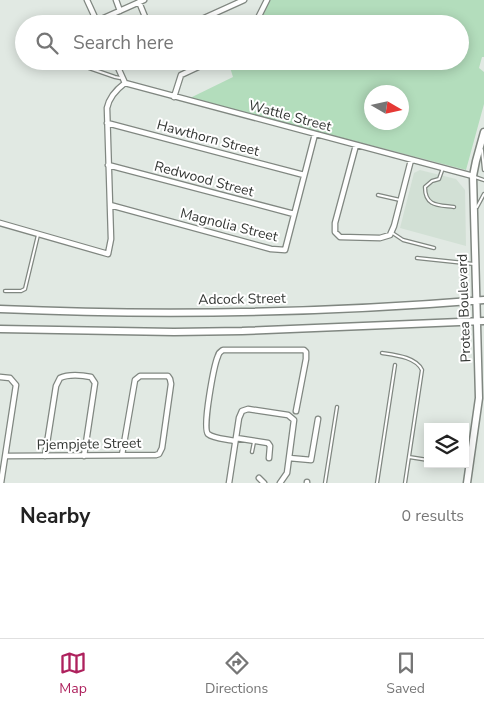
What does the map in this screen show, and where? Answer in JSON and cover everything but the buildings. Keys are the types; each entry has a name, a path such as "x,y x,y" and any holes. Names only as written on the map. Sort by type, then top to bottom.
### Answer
{"main road":[{"name":"Protea Boulevard","path":"469,465 478,403 481,322 475,264 473,176 484,132"},
{"name":"Adcock Street","path":"0,310 261,311 480,301"},
{"path":"0,329 184,332 481,322"},
{"name":"Protea Boulevard","path":"467,483 469,468"}],"street":[{"path":"87,0 94,15"},
{"path":"116,0 120,11"},
{"path":"211,15 244,0"},
{"path":"259,15 266,0"},
{"path":"112,15 141,1 145,15"},
{"path":"0,223 108,254 111,245 108,104 124,80 119,70"},
{"path":"174,96 181,75 191,70"},
{"name":"Wattle Street","path":"124,80 174,96 473,176"},
{"name":"Hawthorn Street","path":"107,123 304,175"},
{"name":"Magnolia Street","path":"110,205 276,250 284,250 314,134"},
{"path":"356,145 335,223 335,232 340,237 385,238 392,232 411,160"},
{"name":"Redwood Street","path":"108,165 294,214"},
{"path":"269,458 269,444 254,440 213,436 206,430 206,419 218,355 223,350 304,350 306,352 306,359 296,411"},
{"name":"Pjempjete Street","path":"6,456 84,456 122,455 159,454 164,441 170,377 164,375 140,376 135,380 122,455"},
{"path":"45,456 56,386 60,378 66,376 87,376 91,377 95,383 84,456"},
{"path":"0,377 10,378 16,385 1,483"},
{"path":"229,483 238,418 244,409 290,416 294,420 295,424 286,476 280,483"},
{"path":"289,458 311,460 318,418"},
{"path":"259,478 264,483"}],"lane":[{"path":"95,70 124,80"},
{"path":"481,142 484,170"},
{"path":"443,168 438,179 425,187 427,199 430,202 454,207"},
{"path":"473,176 484,180"},
{"path":"474,216 479,200 484,194"},
{"path":"378,195 400,200"},
{"path":"392,232 403,240 434,248"},
{"path":"5,291 21,291 25,288 38,234"},
{"path":"417,258 475,264"},
{"path":"382,353 396,355 416,362 422,370 405,483"},
{"path":"377,483 395,365"},
{"path":"325,483 336,407"},
{"path":"252,452 254,440"},
{"path":"409,457 424,459"}],"shaded area":[{"path":"420,170 456,179 465,190 466,246 400,228 414,173"}],"green space":[{"path":"267,0 484,0 484,57 482,57 479,68 484,72 484,104 466,170 190,98 233,77 231,70 469,70 469,15 261,15"}]}
